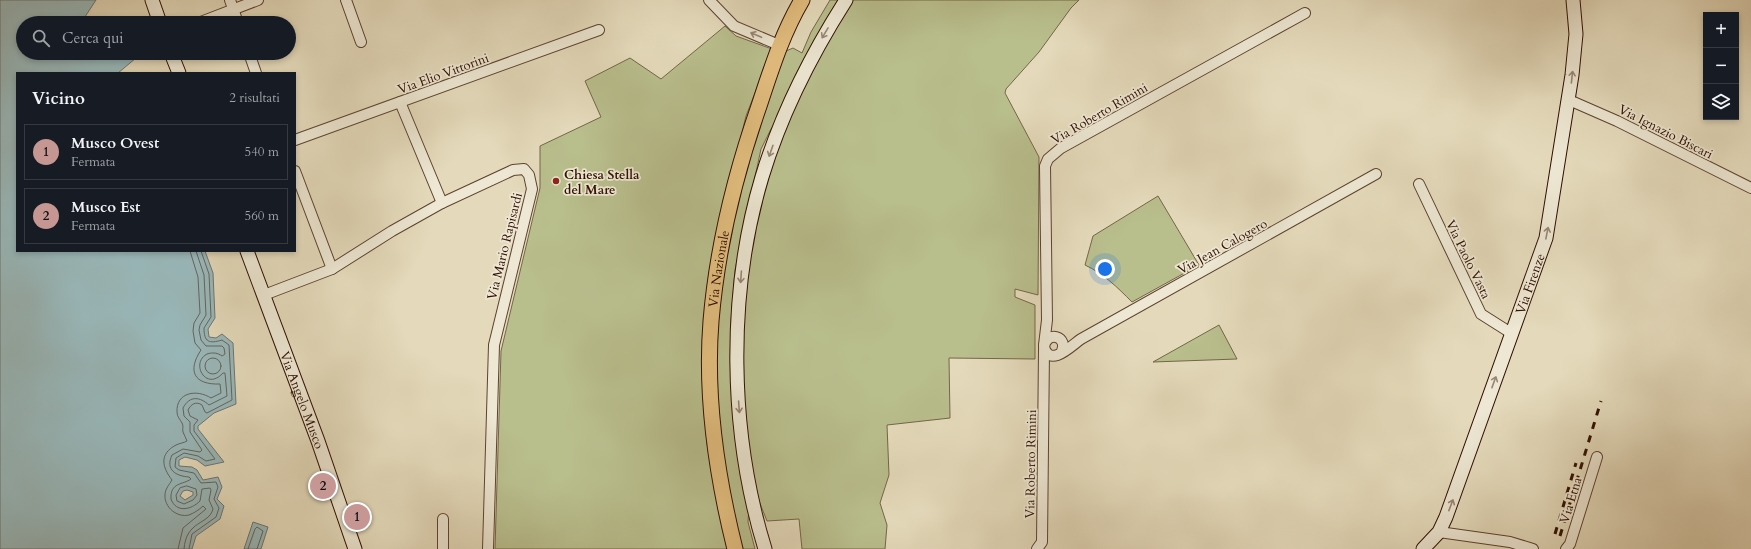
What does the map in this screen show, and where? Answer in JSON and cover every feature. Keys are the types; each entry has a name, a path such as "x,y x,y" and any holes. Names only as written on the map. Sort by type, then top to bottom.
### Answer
{"main road":[{"name":"Via Nazionale","path":"735,549 722,491 715,445 711,393 711,322 716,277 729,214 748,138 779,45 802,0"}],"street":[{"path":"152,0 158,16"},
{"path":"211,16 232,5 258,0"},
{"path":"346,0 361,42"},
{"path":"709,0 734,26 779,45"},
{"path":"765,549 754,512 748,483 739,405 738,322 742,269 762,177 780,124 812,55 846,0"},
{"name":"Via Firenze","path":"1423,549 1439,532 1453,498 1546,238 1569,100 1576,34 1573,0"},
{"path":"232,5 236,16"},
{"name":"Via Roberto Rimini","path":"1037,549 1042,542 1045,378 1044,347 1047,320 1045,166 1048,159 1061,148 1305,14"},
{"name":"Via Elio Vittorini","path":"296,140 599,30"},
{"path":"174,60 179,72"},
{"path":"251,60 256,72"},
{"name":"Via Ignazio Biscari","path":"1569,100 1617,121 1751,188"},
{"path":"400,102 442,203"},
{"name":"Via Mario Rapisardi","path":"264,295 332,269 392,231 442,203 513,170 524,169 529,175 532,188 494,345 488,549"},
{"name":"Via Jean Calogero","path":"1059,355 1081,339 1376,174"},
{"path":"296,175 332,269"},
{"name":"Via Paolo Vasta","path":"1419,184 1481,314 1512,333"},
{"name":"Via Angelo Musco","path":"247,252 318,441 355,549"},
{"path":"1045,378 1049,368 1064,349 1064,344 1051,331 1047,320"},
{"path":"1059,355 1052,357 1047,354 1044,347 1046,340 1051,337 1081,339"},
{"name":"Via Etna","path":"1566,549 1570,544 1596,457"},
{"path":"443,519 443,549"},
{"path":"1439,532 1510,542 1533,549"}],"green space":[{"path":"830,0 841,0 778,120 771,129 761,149 735,270 731,320 731,379 736,444 749,507 748,522 755,549 741,549 724,467 717,406 716,358 723,277 733,224 749,157 782,57 786,51 793,48 802,53 811,32"},
{"path":"848,0 1079,0 1071,8 1039,52 1006,89 1005,93 1039,157 1038,295 1015,289 1015,297 1035,305 1035,359 949,358 950,418 887,425 889,475 880,503 887,525 885,549 802,549 799,519 767,521 755,491 742,402 742,308 756,215 788,114"},
{"path":"725,26 736,36 772,49 746,116 722,214 703,395 707,444 729,549 495,549 501,351 540,188 540,146 601,117 585,81 630,58 661,79"},
{"path":"1158,196 1199,265 1132,302 1116,286 1085,265 1093,236"},
{"path":"1219,325 1237,359 1153,362"}],"water":[{"path":"0,0 96,0 86,16 16,16 16,60 134,60 119,72 16,72 16,252 205,252 213,273 215,318 208,329 209,337 216,338 222,334 233,343 236,404 214,413 198,426 198,429 224,462 205,466 197,460 185,457 179,460 179,466 192,467 197,470 203,480 218,477 222,487 217,499 224,506 220,519 196,536 192,549 0,549","holes":["187,490 193,492 193,495 185,500 180,496 183,491"]},
{"path":"253,522 268,527 261,549 244,549"}],"railway":[{"path":"1560,536 1601,401"},
{"path":"1555,534 1576,463"}],"place":[{"name":"Chiesa Stella del Mare","path":"556,181"},
{"name":"Musco Est","path":"323,486"},
{"name":"Musco Ovest","path":"357,517"}]}
